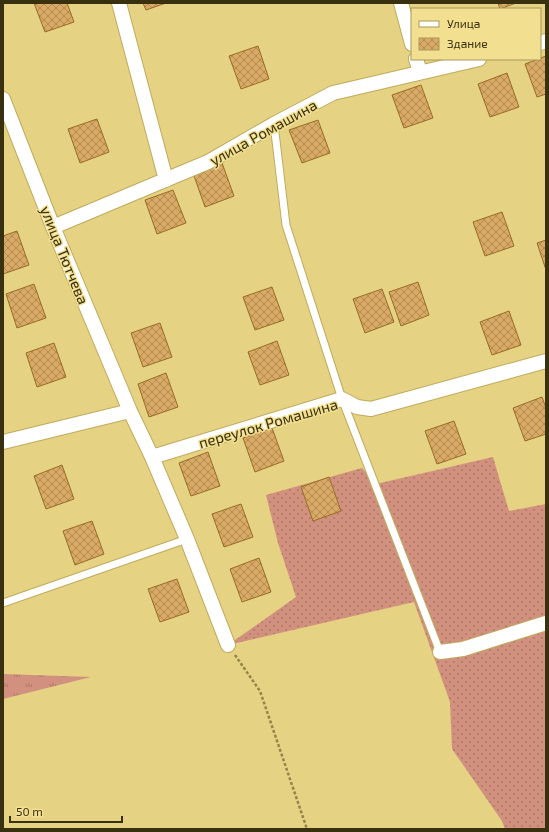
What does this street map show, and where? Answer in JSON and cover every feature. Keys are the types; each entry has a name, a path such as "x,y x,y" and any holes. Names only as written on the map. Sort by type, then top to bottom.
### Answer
{"street":[{"path":"119,3 166,180"},
{"path":"401,3 411,40"},
{"name":"улица Ромашина","path":"53,227 208,162 274,124 333,93 418,66 471,60"},
{"name":"улица Тютчева","path":"3,99 53,227 130,411 152,457 187,539 228,645"},
{"name":"переулок Ромашина","path":"152,457 342,399 356,407 371,409 546,362"},
{"path":"3,442 130,411"},
{"path":"440,652 463,649 546,623"}],"lane":[{"path":"274,124 286,225 342,399 440,652"},
{"path":"3,603 187,539"}],"path":[{"path":"228,645 260,691 307,829"}],"green space":[{"path":"493,457 509,511 546,504 546,829 505,829 502,821 452,749 450,702 414,602 228,645 296,597 278,543 266,495 362,468 376,484"},
{"path":"3,674 91,677 3,699"}],"building":[{"path":"34,3 67,3 74,22 45,32"},
{"path":"143,3 166,3 146,10"},
{"path":"498,3 516,3 503,8 500,8"},
{"path":"258,46 269,79 241,89 229,56"},
{"path":"546,56 546,94 537,97 525,64 536,60 541,60 541,58"},
{"path":"507,73 519,107 490,117 478,84"},
{"path":"421,85 433,118 404,128 392,95"},
{"path":"97,119 109,152 80,163 68,129"},
{"path":"318,120 330,153 302,163 289,130"},
{"path":"222,163 234,196 205,207 193,173"},
{"path":"173,190 186,223 157,234 145,200"},
{"path":"502,212 514,246 485,256 473,222"},
{"path":"17,231 29,265 3,274 3,236"},
{"path":"546,240 546,270 537,243"},
{"path":"418,282 429,315 401,326 389,292"},
{"path":"34,284 46,318 17,328 6,294"},
{"path":"272,287 284,320 255,330 243,297"},
{"path":"382,289 394,322 365,333 353,299"},
{"path":"509,311 521,345 492,355 480,322"},
{"path":"160,323 172,357 143,367 131,333"},
{"path":"277,341 289,375 260,385 248,352"},
{"path":"54,343 66,377 37,387 26,353"},
{"path":"166,373 178,407 149,417 138,384"},
{"path":"542,397 546,408 546,434 525,441 513,408"},
{"path":"454,421 466,454 437,464 425,431"},
{"path":"272,428 284,461 255,472 243,438"},
{"path":"208,452 220,486 191,496 179,463"},
{"path":"62,465 74,499 46,509 34,476"},
{"path":"329,477 341,511 313,521 301,487"},
{"path":"241,504 253,537 224,547 212,514"},
{"path":"92,521 104,554 75,565 63,531"},
{"path":"259,558 271,592 242,602 230,569"},
{"path":"177,579 189,612 160,622 148,589"}]}
